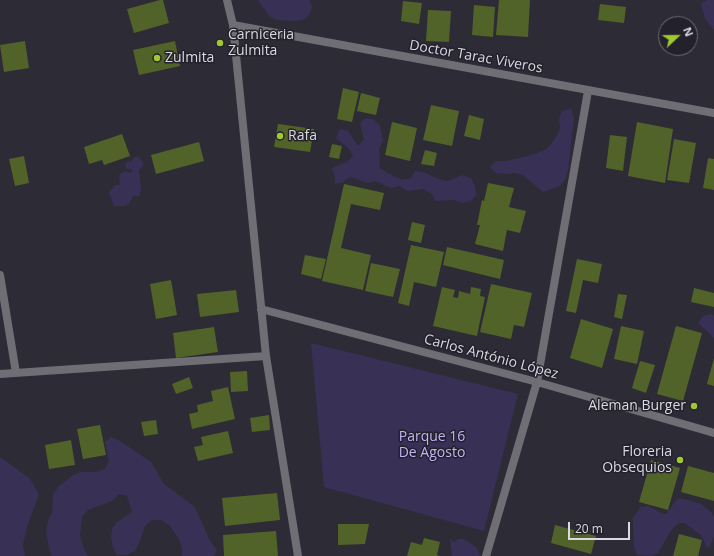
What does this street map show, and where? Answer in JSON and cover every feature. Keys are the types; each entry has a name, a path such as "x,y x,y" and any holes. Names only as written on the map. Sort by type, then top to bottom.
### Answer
{"street":[{"path":"227,0 233,25 266,356 298,556"},
{"name":"Doctor Tarac Viveros","path":"233,25 714,113"},
{"path":"486,556 537,382 588,90"},
{"path":"0,275 16,373"},
{"name":"Carlos António López","path":"261,309 537,382 714,433"},
{"path":"0,374 266,356"}],"green space":[{"path":"258,0 309,0 312,6 310,14 303,20 277,20 269,16"},
{"path":"708,0 714,0 714,30 706,20 701,3"},
{"path":"571,109 574,118 568,171 565,180 560,186 543,192 523,175 514,173 496,173 490,167 496,161 506,161 532,155 547,149 557,136 560,127 559,119 562,111"},
{"path":"365,118 373,119 380,125 383,141 379,149 379,167 386,172 402,180 411,178 415,171 423,172 447,181 463,175 471,178 475,186 476,195 471,201 462,203 454,200 435,201 432,194 424,189 407,191 400,186 391,188 375,181 367,183 350,177 343,182 335,184 335,176 332,168 347,162 353,156 349,149 336,138 340,129 348,131 358,146 364,139 360,124"},
{"path":"134,157 139,157 143,163 143,166 139,170 141,190 139,196 133,196 129,204 124,206 114,206 109,192 116,185 120,185 119,175 125,171 129,173 132,172 132,169 126,169 125,166 127,161 131,162"},
{"path":"711,314 714,315 714,338 698,323 703,316"},
{"name":"Parque 16 De Agosto","path":"311,343 518,394 484,531 324,487"},
{"path":"111,437 120,441 151,462 164,484 195,507 210,541 217,550 214,556 182,556 182,548 179,539 169,525 161,520 152,520 145,526 135,551 126,555 117,555 113,548 111,538 112,529 117,522 132,512 127,496 119,494 112,501 88,510 82,517 80,536 83,547 88,556 52,556 49,549 46,531 48,521 52,513 53,495 58,487 72,476 80,472 97,472 105,469 109,461 105,442"},
{"path":"0,458 30,479 39,494 27,527 23,545 25,556 0,556"},
{"path":"680,498 701,504 712,513 714,517 714,537 710,546 706,548 701,535 684,523 679,523 672,529 658,553 651,556 637,555 634,547 633,518 640,507 648,506 666,514 676,500"},
{"path":"450,538 453,542 461,538 469,542 477,548 480,556 452,556"}],"building":[{"path":"163,0 169,23 134,33 127,9"},
{"path":"499,0 530,0 528,37 496,35"},
{"path":"403,1 422,3 419,24 401,21"},
{"path":"600,4 626,7 624,23 598,20"},
{"path":"474,5 495,7 493,37 472,35"},
{"path":"428,10 451,11 449,42 426,41"},
{"path":"25,41 29,68 4,72 0,45"},
{"name":"Zulmita","path":"175,41 180,66 139,75 133,50"},
{"path":"343,88 359,92 352,122 337,119"},
{"path":"361,93 380,98 376,115 357,111"},
{"path":"431,105 459,111 452,146 423,140"},
{"path":"469,115 484,119 480,140 464,136"},
{"path":"392,122 417,128 410,161 385,155"},
{"path":"637,122 673,129 665,183 628,176"},
{"path":"278,124 314,129 310,152 274,147"},
{"path":"122,134 130,156 104,165 102,160 89,164 84,147"},
{"path":"610,135 627,137 623,171 606,168"},
{"path":"674,139 696,143 689,183 667,180"},
{"path":"199,142 204,161 156,174 151,155"},
{"path":"332,144 342,146 339,159 329,157"},
{"path":"425,150 437,153 434,166 421,164"},
{"path":"24,156 29,183 15,186 9,159"},
{"path":"708,158 714,159 714,190 703,188"},
{"path":"488,183 514,188 509,207 526,211 520,233 507,230 503,251 475,244 480,225 477,225 482,200 484,201"},
{"path":"344,184 384,193 380,210 351,204 341,248 371,255 363,290 322,281"},
{"path":"412,222 425,225 421,243 408,240"},
{"path":"411,245 444,252 436,287 414,282 409,306 398,303"},
{"path":"447,247 504,260 500,279 443,265"},
{"path":"305,255 326,259 321,279 301,274"},
{"path":"577,259 602,264 598,283 583,280 576,313 566,311"},
{"path":"371,263 400,269 393,297 365,291"},
{"path":"171,280 177,315 156,319 150,284"},
{"path":"491,284 532,293 524,327 514,325 511,339 480,332"},
{"path":"442,287 455,290 453,297 458,298 459,291 470,294 471,287 481,289 480,296 485,297 477,336 433,326"},
{"path":"694,288 714,293 714,307 691,302"},
{"path":"236,290 239,312 200,317 197,294"},
{"path":"618,294 627,295 622,319 614,317"},
{"path":"581,319 613,329 602,368 570,358"},
{"path":"621,326 644,331 637,364 614,359"},
{"path":"676,326 702,333 683,401 657,394"},
{"path":"214,327 218,352 176,358 173,333"},
{"path":"714,358 714,386 707,384"},
{"path":"640,361 655,365 646,393 632,388"},
{"path":"247,371 248,391 231,392 230,372"},
{"path":"189,377 193,388 176,394 172,384"},
{"path":"228,387 235,419 192,429 189,414 198,412 197,405 213,401 211,391"},
{"path":"269,415 270,430 252,432 250,418"},
{"path":"156,420 158,434 144,436 141,422"},
{"path":"100,425 106,455 83,459 77,429"},
{"path":"228,431 233,453 198,461 194,447 203,445 201,437"},
{"path":"71,440 75,465 49,469 45,445"},
{"path":"651,460 680,468 668,510 639,502"},
{"path":"688,466 714,473 714,501 681,492"},
{"path":"277,493 280,520 225,526 222,498"},
{"path":"338,524 369,524 365,544 338,545"},
{"path":"555,525 596,536 591,554 551,543"},
{"path":"276,531 278,556 224,556 223,535"},
{"path":"679,534 702,540 698,556 673,556"},
{"path":"424,538 440,542 437,555 440,556 407,556 411,542 422,545"}],"place":[{"name":"Carniceria Zulmita","path":"220,43"},
{"name":"Zulmita","path":"157,58"},
{"name":"Rafa","path":"280,136"},
{"name":"Aleman Burger","path":"694,406"},
{"name":"Floreria Obsequios","path":"680,460"}]}
